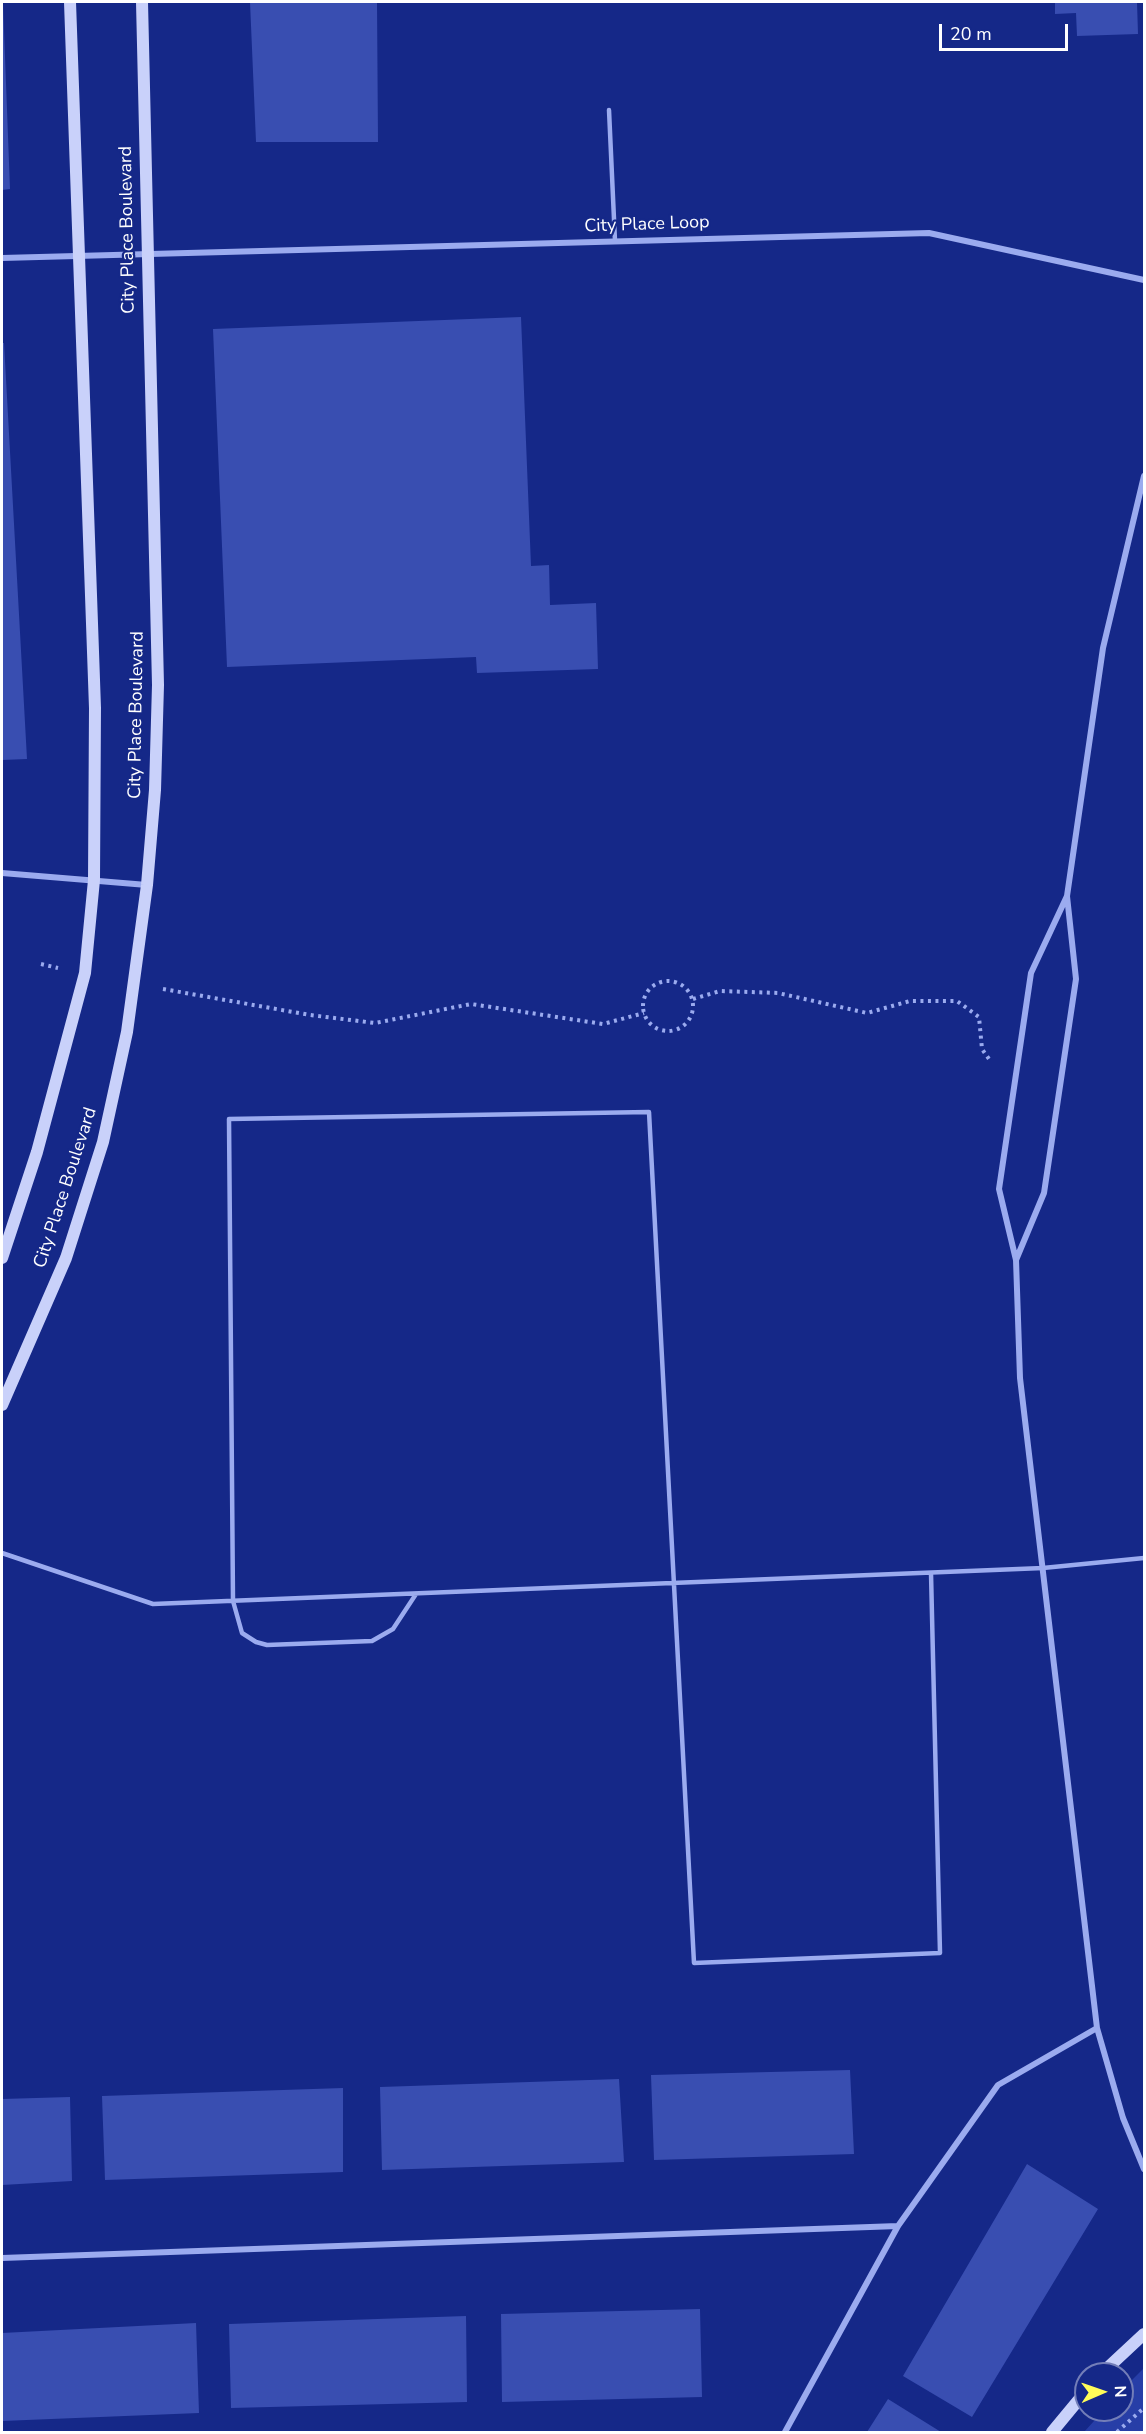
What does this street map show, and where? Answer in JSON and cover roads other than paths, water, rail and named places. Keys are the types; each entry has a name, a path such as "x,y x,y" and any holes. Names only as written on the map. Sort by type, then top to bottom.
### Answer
{"street":[{"path":"2,1258 37,1152 85,973 94,880 95,708 70,2"},
{"name":"City Place Boulevard","path":"2,1405 66,1258 103,1142 128,1032 147,885 155,790 158,685 146,255 142,2"},
{"name":"City Place Loop","path":"2,258 929,233 1144,280"},
{"path":"1016,1260 1044,1193 1076,979 1067,896 1103,648 1144,476"},
{"path":"2,873 147,885"},
{"path":"1067,896 1031,973 999,1189 1016,1260 1020,1378 1097,2028 1123,2118 1144,2169"},
{"path":"785,2433 898,2226 998,2085 1097,2028"},
{"path":"2,2258 898,2226"},
{"path":"1114,2362 1144,2334"},
{"path":"1052,2433 1074,2406"}],"lane":[{"path":"609,110 615,241"},
{"path":"416,1594 393,1629 372,1641 267,1645 256,1642 242,1633 233,1601 229,1119 649,1112 694,1963 940,1953 931,1573"},
{"path":"2,1553 153,1604 1043,1568 1144,1558"}]}
